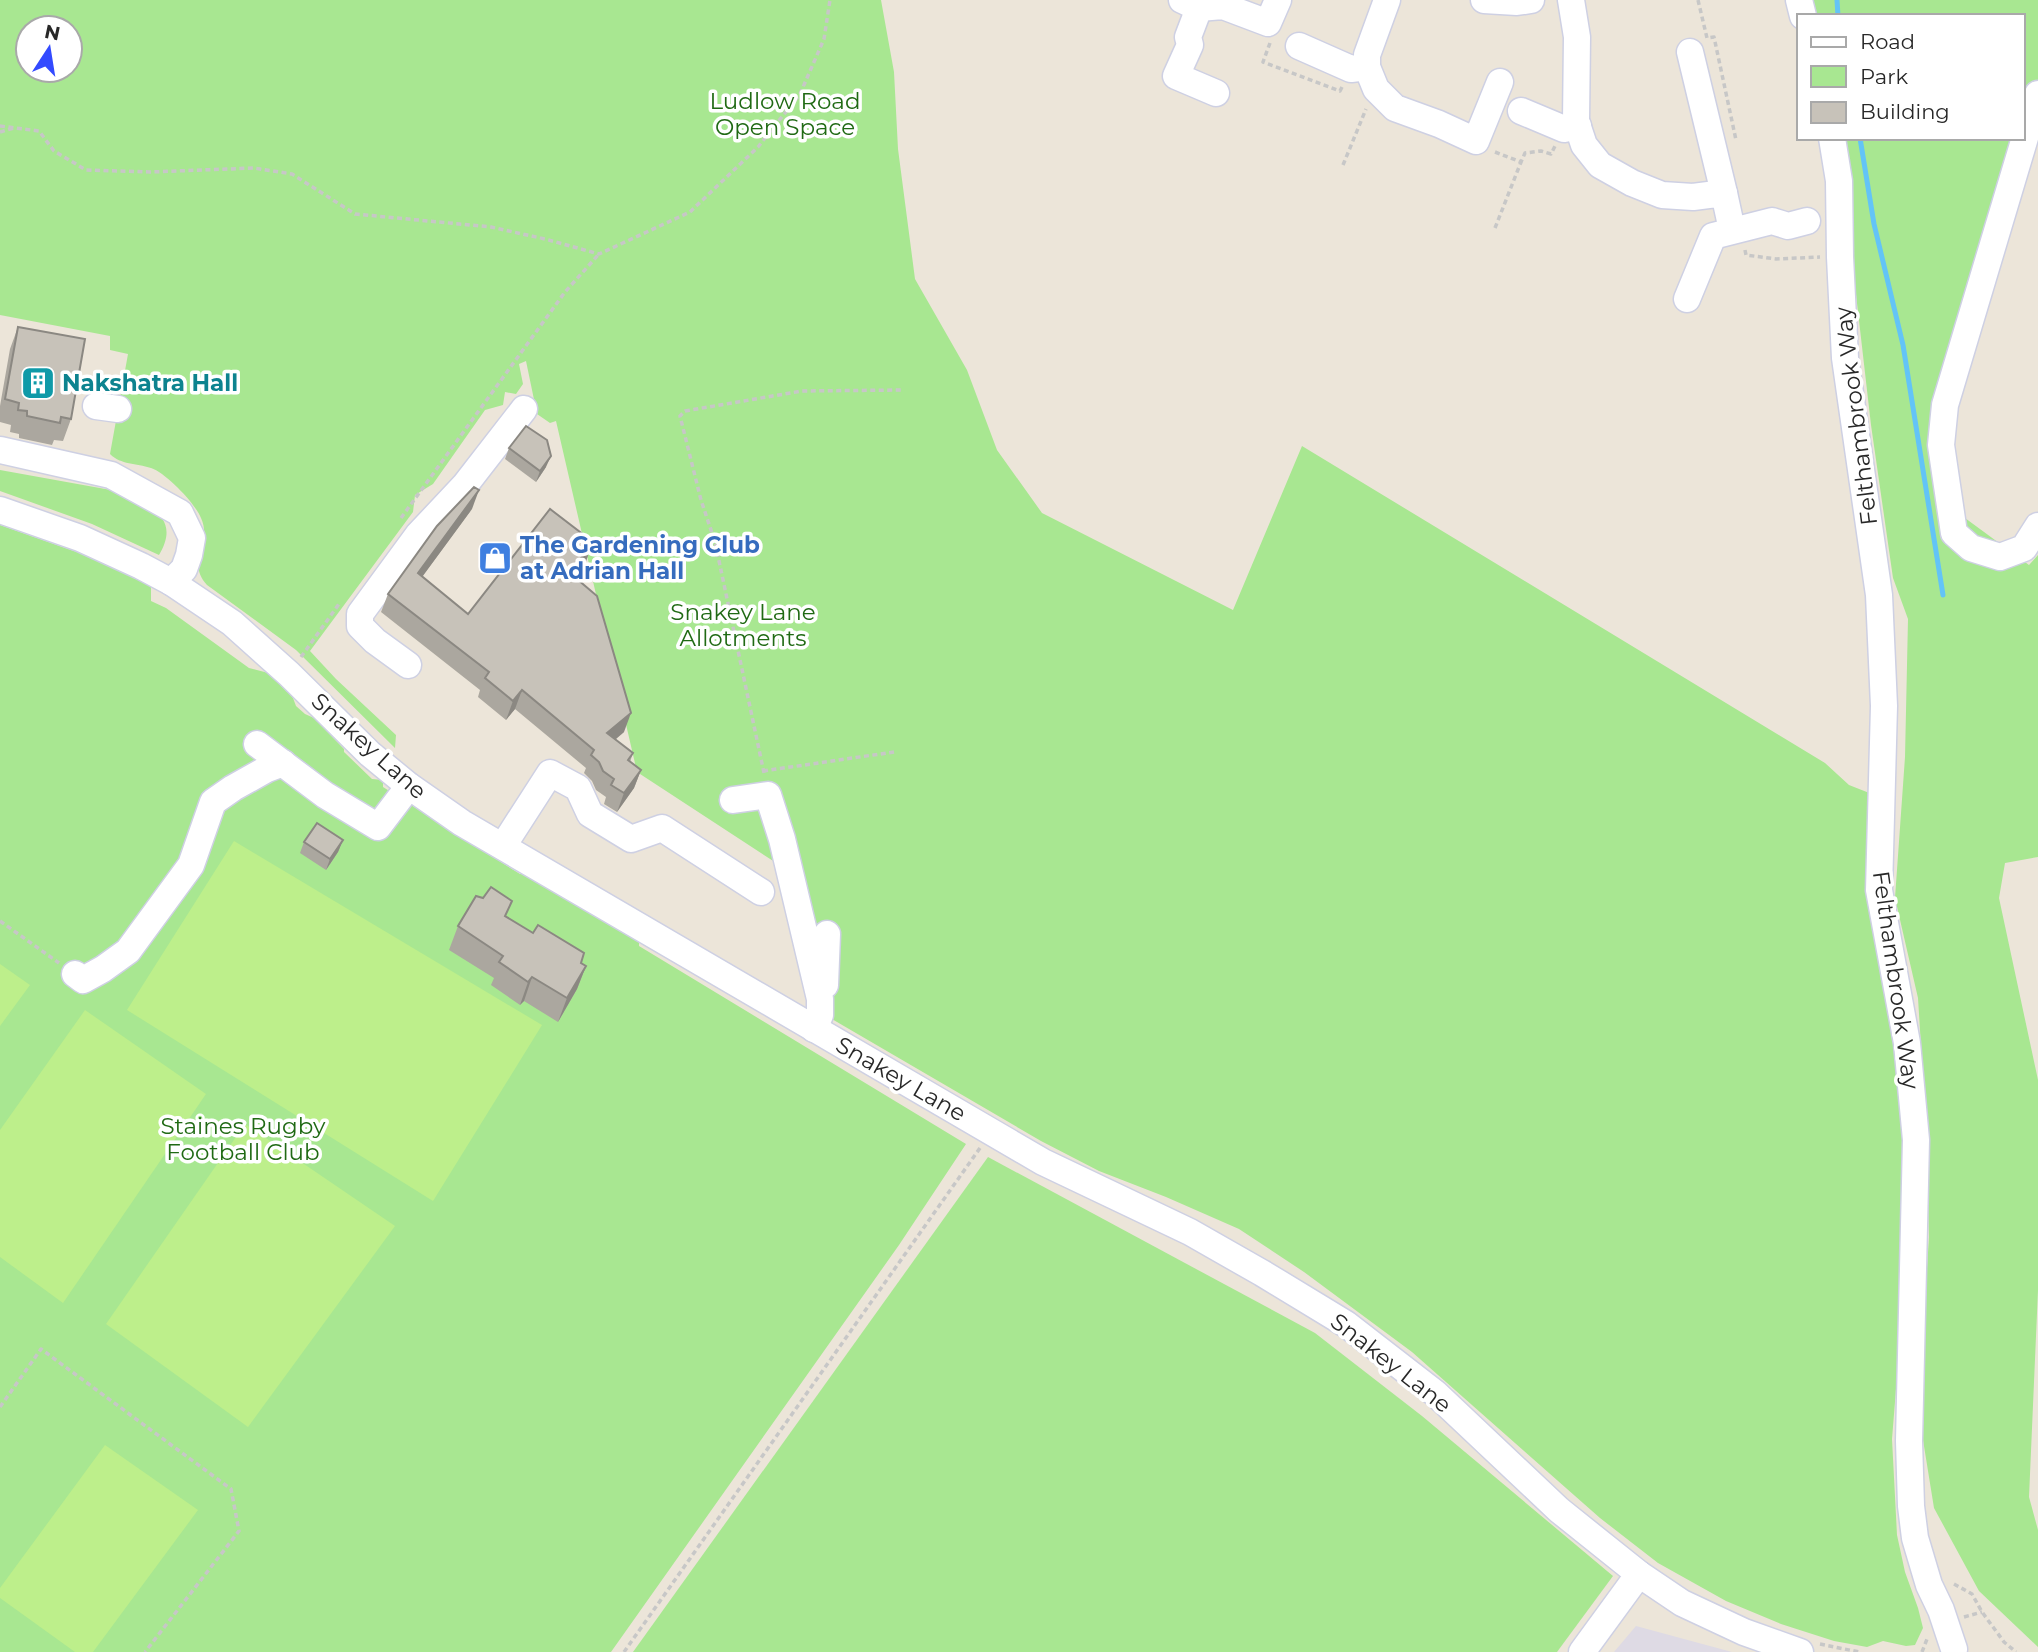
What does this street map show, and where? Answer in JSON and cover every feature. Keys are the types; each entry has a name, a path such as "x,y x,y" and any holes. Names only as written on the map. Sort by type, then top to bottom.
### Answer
{"street":[{"path":"1216,93 1176,76 1190,45 1188,37 1191,4 1223,6 1268,23 1278,0"},
{"path":"1387,0 1367,55 1372,78 1395,108 1476,141 1500,82"},
{"path":"1485,0 1531,0"},
{"path":"1571,0 1577,37 1576,121 1571,128"},
{"path":"1299,46 1372,78"},
{"path":"1690,52 1724,193 1736,230"},
{"path":"2038,94 1945,405 1941,445 1954,533 1971,548 2000,556 2024,548 2038,526"},
{"path":"1521,111 1571,128 1600,165 1632,183 1662,195 1693,197 1724,193"},
{"name":"Felthambrook Way","path":"1832,140 1839,181 1845,358 1879,594 1884,706 1879,890 1907,1043 1916,1140 1909,1441 1911,1506 1916,1538 1926,1573 1960,1651"},
{"path":"1688,299 1713,236 1772,221 1788,226 1807,221"},
{"path":"408,666 360,626 360,614 418,536 465,485 524,409"},
{"path":"0,450 111,475 180,513 192,538 184,569 171,582"},
{"name":"Snakey Lane","path":"0,510 80,538 141,566 171,582 232,623 289,674 370,754 409,786 462,823 1043,1162 1190,1232 1346,1324 1435,1393 1559,1510 1639,1574 1682,1603 1744,1632 1800,1652"},
{"path":"257,744 326,795 378,827 409,786"},
{"path":"75,974 83,980 128,951 191,865 214,802 267,769 284,763"},
{"path":"503,846 550,773 578,788 590,814 631,839 662,828 761,892"},
{"path":"733,800 766,783 820,999 820,1016 814,1029"},
{"path":"820,999 826,983 827,934"},
{"path":"1582,1652 1639,1574"}],"path":[{"path":"397,524 565,292 599,254 690,212 758,147 800,94 824,39 830,0"},
{"path":"1343,165 1371,97 1372,78"},
{"path":"0,126 39,131 54,151 86,170 150,172 254,168 292,174 355,214 491,227 599,254"},
{"path":"0,132 16,127"},
{"path":"1495,228 1525,153 1541,151 1551,154 1571,128"},
{"path":"1476,141 1479,146 1521,162"},
{"path":"1736,230 1746,255 1776,259 1840,257"},
{"path":"894,752 766,783 715,542 701,500 680,416 685,411 802,391 901,390"},
{"path":"302,655 342,601"},
{"path":"0,921 75,974"},
{"path":"624,1652 992,1132"},
{"path":"0,1407 41,1349 231,1489 239,1531 145,1652"},
{"path":"1926,1573 1940,1577 1972,1594 2004,1642 2016,1652"},
{"path":"1959,1618 1982,1612"}],"shaded area":[{"path":"1636,1626 1732,1652 1614,1652"}],"green space":[{"path":"0,0 881,0 894,72 898,149 915,279 967,370 997,450 1042,513 1233,610 1302,446 1825,763 1849,785 1882,798 1916,1140 1892,1439 1897,1535 1905,1572 1923,1628 1915,1645 1906,1646 1883,1641 1867,1647 1834,1641 1781,1624 1726,1601 1658,1563 1600,1518 1412,1352 1304,1272 1239,1229 1099,1171 1041,1141 813,1008 784,868 637,772 556,421 550,423 537,414 526,361 519,364 523,384 516,394 505,392 503,405 485,410 433,484 415,495 413,512 310,651 396,735 395,748 296,650 207,585 198,568 204,527 198,512 179,489 157,471 124,462 110,454 128,354 110,350 110,336 0,315"},
{"path":"1807,0 2038,0 2038,93 1972,327 1935,496 2029,565 2038,555 2038,857 2005,863 1999,898 2038,1080 2038,1290 2029,1497 2038,1530 2038,1647 1979,1591 1934,1508 1918,1409 1929,1237 1925,1110 1918,998 1895,898 1905,757 1908,619 1893,578 1871,425 1854,277 1850,180 1844,140 2024,140 2024,14 1810,14"},
{"path":"0,470 133,494 157,512 166,526 164,544 159,555 92,524 0,491"},
{"name":"Staines Rugby Football Club","path":"0,525 91,557 151,586 151,601 166,608 249,668 276,675 290,690 296,706 314,718 372,779 383,780 383,787 520,874 526,872 628,930 639,942 639,946 966,1144 899,1245 611,1652 0,1652"},
{"path":"234,841 542,1025 433,1201 127,1010"},
{"path":"0,964 30,985 0,1026"},
{"path":"85,1010 206,1094 63,1303 0,1257 0,1130"},
{"name":"Staines Rugby Football Club","path":"245,1124 395,1226 248,1427 106,1324"},
{"path":"988,1157 1315,1333 1422,1416 1613,1576 1557,1652 633,1652"},
{"path":"105,1445 198,1510 93,1652 75,1652 0,1598 0,1588"}],"building":[{"name":"Nakshatra Hall","path":"18,327 85,339 71,419 61,417 60,423 27,416 27,411 18,410 19,403 5,399"},
{"path":"526,426 547,440 551,456 540,471 509,448"},
{"path":"474,487 479,490 418,573 468,614 550,509 593,542 570,573 597,596 631,713 607,733 633,753 628,760 641,770 624,793 611,785 614,779 603,771 599,762 591,755 594,750 522,690 513,701 485,678 489,672 388,594 437,526"},
{"path":"317,823 343,840 330,859 304,842"},
{"path":"491,887 512,901 505,916 533,933 538,925 584,953 581,963 586,966 567,998 532,977 528,982 499,962 503,956 458,926 476,896 483,898"}],"waterway":[{"path":"1837,0 1838,14"},
{"path":"1860,140 1874,224 1903,345 1943,595"}],"place":[{"name":"Nakshatra Hall","path":"38,383"},
{"name":"The Gardening Club at Adrian Hall","path":"495,558"}],"park label":[{"name":"Ludlow Road Open Space","path":"785,114"},
{"name":"Snakey Lane Allotments","path":"743,625"}]}
